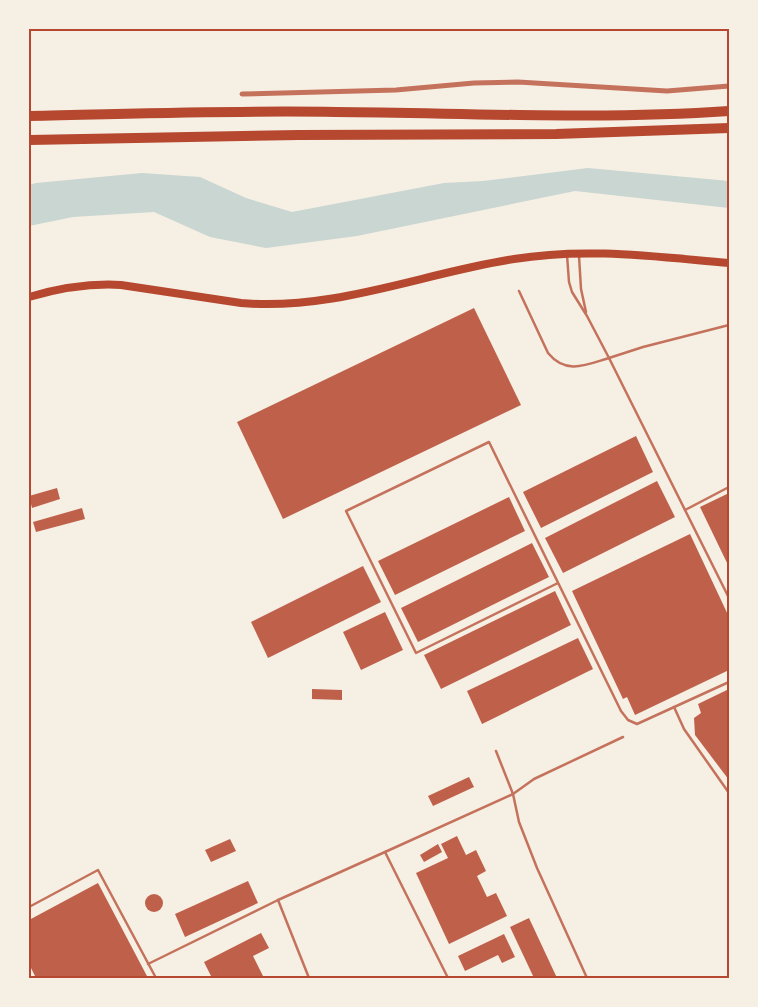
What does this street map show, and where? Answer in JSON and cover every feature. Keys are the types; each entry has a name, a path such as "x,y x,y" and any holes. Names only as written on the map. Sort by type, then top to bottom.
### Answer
{"highway":[{"path":"29,116 206,112 336,112 619,116 729,111"},
{"path":"29,140 309,134 556,134 729,128"}],"main road":[{"path":"29,297 69,286 103,284 241,303 303,302 345,296 466,267 538,255 579,253 652,255 729,263"}],"street":[{"path":"242,94 396,90 429,86 518,82 667,91 729,86"}],"lane":[{"path":"567,253 568,282 609,358 729,598"},
{"path":"579,253 581,289 587,316"},
{"path":"519,291 548,353 555,362 566,367 579,366 643,346 729,325"},
{"path":"558,582 416,653 346,511 489,442 558,582 621,711 628,720 637,724 729,682"},
{"path":"685,510 729,487"},
{"path":"674,707 684,729 729,793"},
{"path":"148,964 278,900 513,794 534,779 623,737"},
{"path":"496,752 513,794 519,822 537,868 587,978"},
{"path":"385,852 448,978"},
{"path":"29,907 98,870 156,978"},
{"path":"278,900 309,978"}],"shaded area":[{"path":"588,168 729,181 729,208 575,191 357,236 266,248 210,237 154,212 73,217 29,226 29,185 36,183 142,173 200,177 246,198 292,212 444,183 483,181"}],"building":[{"path":"474,308 521,405 283,519 237,422"},
{"path":"636,436 653,472 541,528 523,492"},
{"path":"657,481 675,517 563,573 545,538"},
{"path":"57,488 60,499 32,508 29,496"},
{"path":"729,493 729,567 700,507"},
{"path":"509,497 525,531 395,595 378,561"},
{"path":"82,508 85,519 36,532 33,522"},
{"path":"690,534 729,617 729,670 635,715 627,697 623,699 572,591"},
{"path":"532,543 549,577 418,642 401,608"},
{"path":"363,566 381,602 268,658 251,622"},
{"path":"555,591 571,625 441,689 424,655"},
{"path":"385,612 403,650 361,670 343,632"},
{"path":"578,638 593,669 482,724 467,691"},
{"path":"312,689 342,690 342,700 312,699"},
{"path":"729,689 729,780 695,735 694,718 701,713 698,704"},
{"path":"469,777 474,787 433,806 428,796"},
{"path":"457,836 466,855 476,850 486,871 477,876 487,897 496,893 507,916 449,944 416,873 448,858 441,844"},
{"path":"230,839 236,851 211,862 205,850"},
{"path":"438,844 442,852 424,862 420,855"},
{"path":"248,881 258,903 185,937 175,914"},
{"path":"98,883 148,978 36,978 29,964 29,920"},
{"path":"154,894 160,897 163,903 160,909 154,912 148,909 145,903 148,897"},
{"path":"529,918 557,978 534,978 510,927"},
{"path":"261,933 269,948 253,956 264,978 212,978 204,962"},
{"path":"504,934 515,957 502,963 498,955 465,971 458,956"}]}
